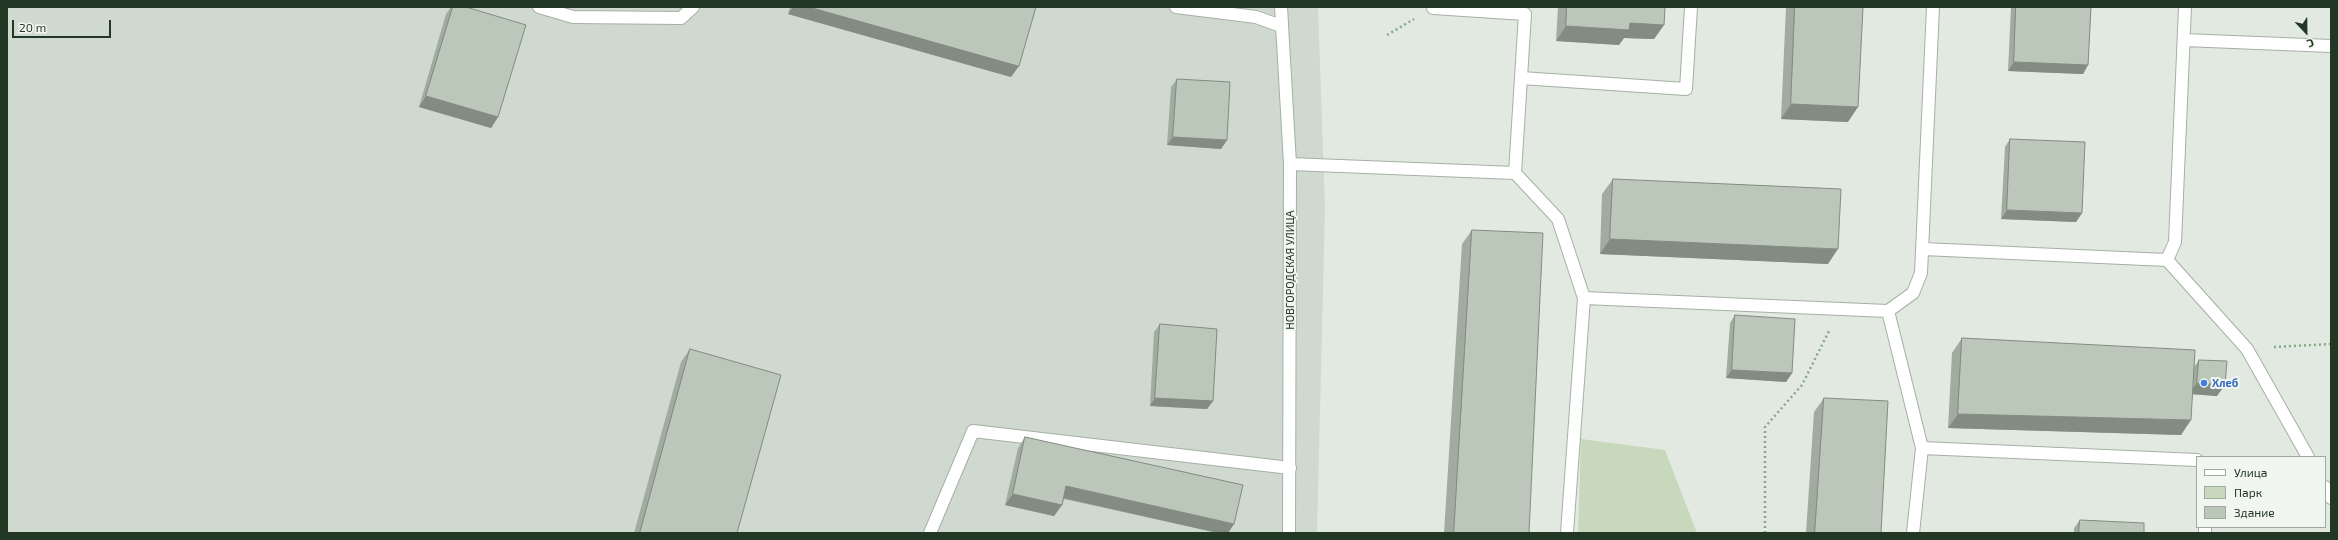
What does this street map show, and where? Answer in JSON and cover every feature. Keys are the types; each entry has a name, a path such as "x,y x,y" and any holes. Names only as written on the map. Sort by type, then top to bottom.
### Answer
{"street":[{"path":"539,7 573,17 681,18 693,7"},
{"path":"1176,7 1256,17 1281,26"},
{"name":"НОВГОРОДСКАЯ УЛИЦА","path":"1281,7 1290,164 1289,533"},
{"path":"1521,78 1686,89 1691,7"},
{"path":"1584,298 1888,311 1913,293 1921,274 1923,249 1933,7"},
{"path":"2167,260 2175,242 2185,7"},
{"path":"1433,8 1525,14 1515,173"},
{"path":"2184,40 2331,46"},
{"path":"1290,164 1515,173 1558,219 1584,298 1567,533"},
{"path":"1923,249 2167,260 2247,349 2307,456"},
{"path":"1888,311 1922,448 1913,533"},
{"path":"930,533 973,432 1290,468"},
{"path":"1922,448 2196,460"}],"path":[{"path":"1387,35 1433,8"},
{"path":"1765,533 1765,427 1802,385 1840,309"},
{"path":"2247,349 2331,344"}],"shaded area":[{"path":"7,7 1318,7 1325,208 1317,533 7,533"}],"green space":[{"path":"1581,439 1665,450 1697,533 1578,533"}],"building":[{"path":"453,7 466,7 526,25 498,117 426,96"},
{"path":"809,7 1036,7 1019,66"},
{"path":"1567,7 1665,7 1664,25 1630,23 1629,30 1566,26"},
{"path":"1795,7 1863,7 1858,107 1791,104"},
{"path":"2016,7 2091,7 2088,65 2014,62"},
{"path":"1177,79 1230,82 1227,140 1173,137"},
{"path":"2010,139 2085,142 2082,213 2007,210"},
{"path":"1613,179 1841,189 1838,249 1610,239"},
{"path":"1472,230 1543,233 1529,533 1454,533"},
{"path":"1735,315 1795,319 1792,373 1732,370"},
{"path":"1160,324 1217,329 1213,401 1155,398"},
{"path":"1962,338 2195,350 2191,420 1958,414"},
{"path":"690,349 781,375 737,533 640,533"},
{"path":"2199,360 2227,361 2225,385 2197,383"},
{"path":"1824,398 1888,401 1881,533 1815,533"},
{"path":"1025,437 1243,485 1234,524 1066,486 1062,505 1013,494"},
{"path":"2080,520 2144,523 2144,533 2079,533"}],"place":[{"name":"Хлеб","path":"2204,383"}]}
